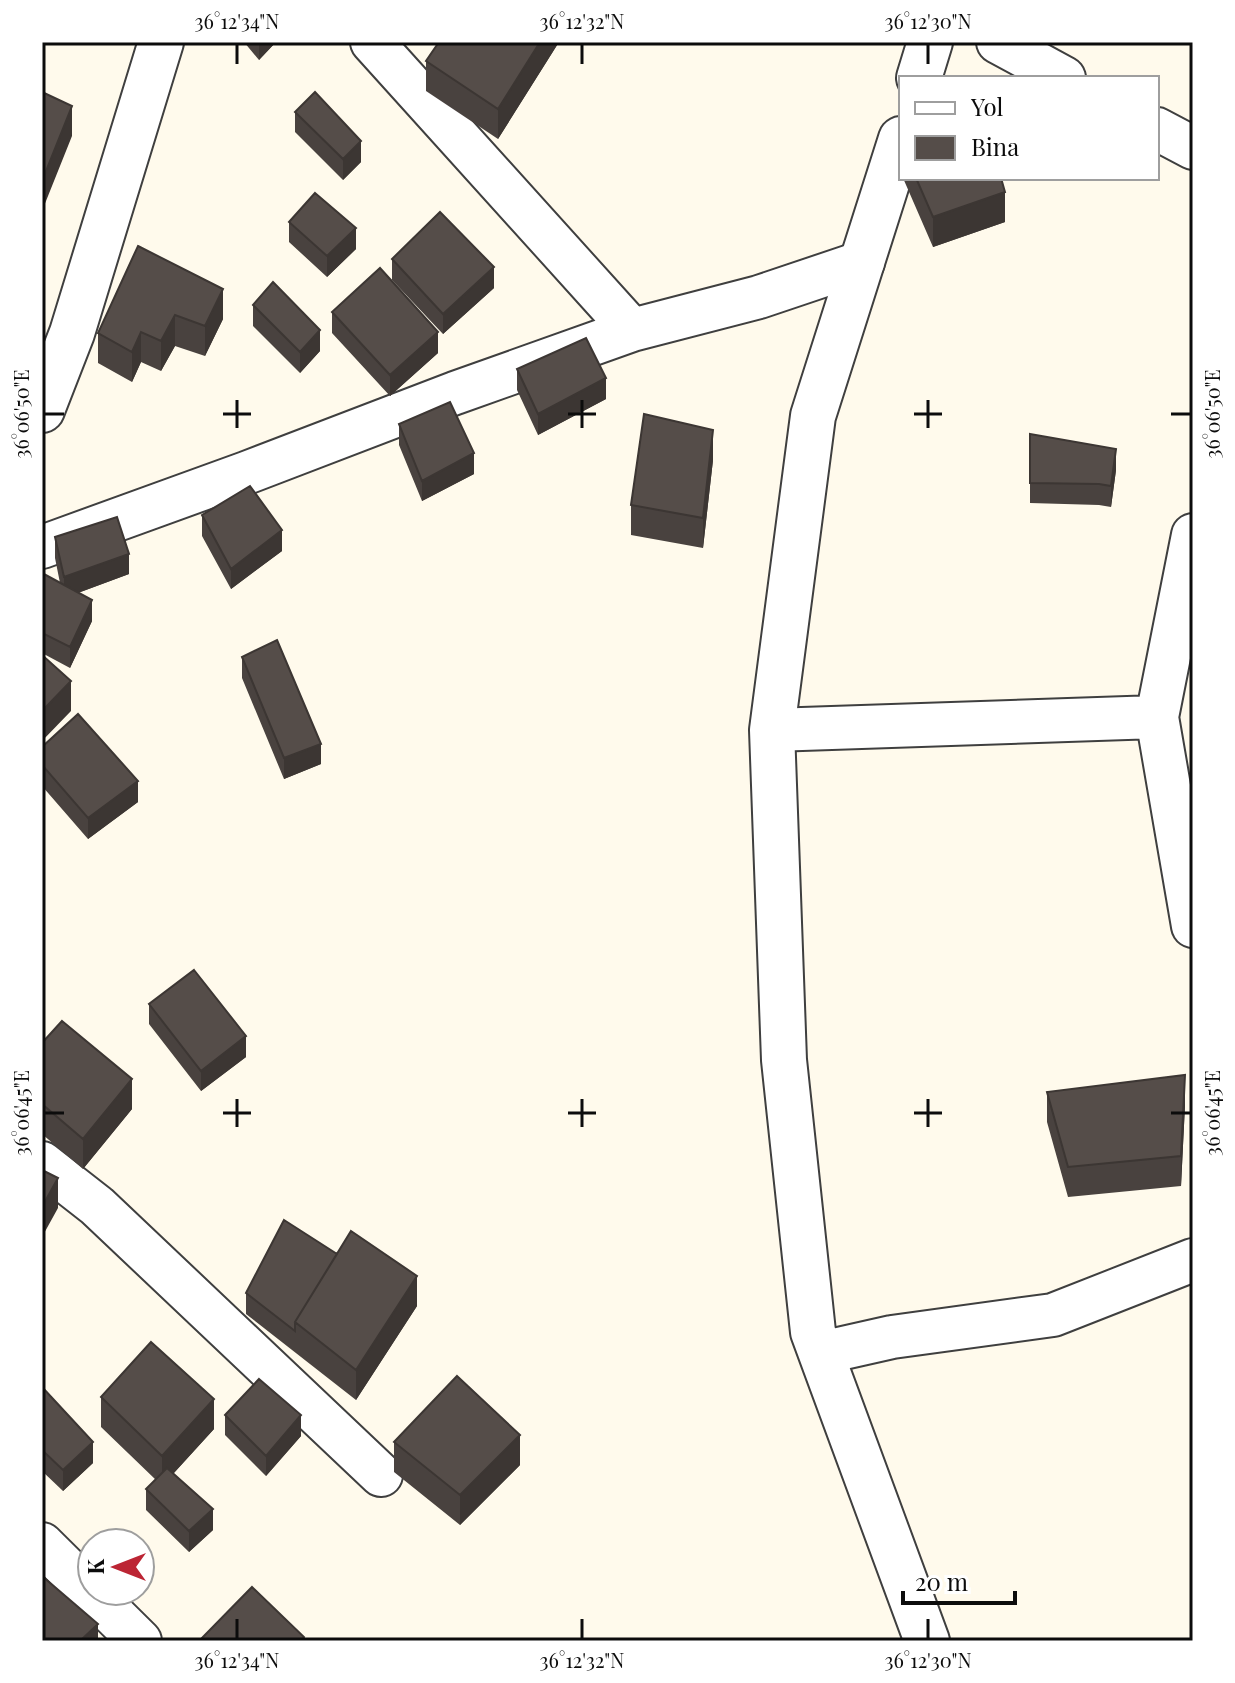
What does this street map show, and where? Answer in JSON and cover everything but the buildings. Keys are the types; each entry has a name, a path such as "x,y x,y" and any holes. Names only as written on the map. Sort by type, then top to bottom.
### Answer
{"street":[{"path":"42,410 72,333 161,42"},
{"path":"372,42 632,330"},
{"path":"920,76 930,42"},
{"path":"998,42 1060,76"},
{"path":"1159,130 1193,148"},
{"path":"899,145 813,416 772,730 784,1060 813,1332 927,1641"},
{"path":"42,547 632,330 759,297 863,262"},
{"path":"1193,535 1157,717 1193,926"},
{"path":"772,730 1157,717"},
{"path":"42,1163 97,1206 381,1475"},
{"path":"821,1353 892,1337 1053,1315 1193,1260"},
{"path":"42,1544 140,1641"}]}
